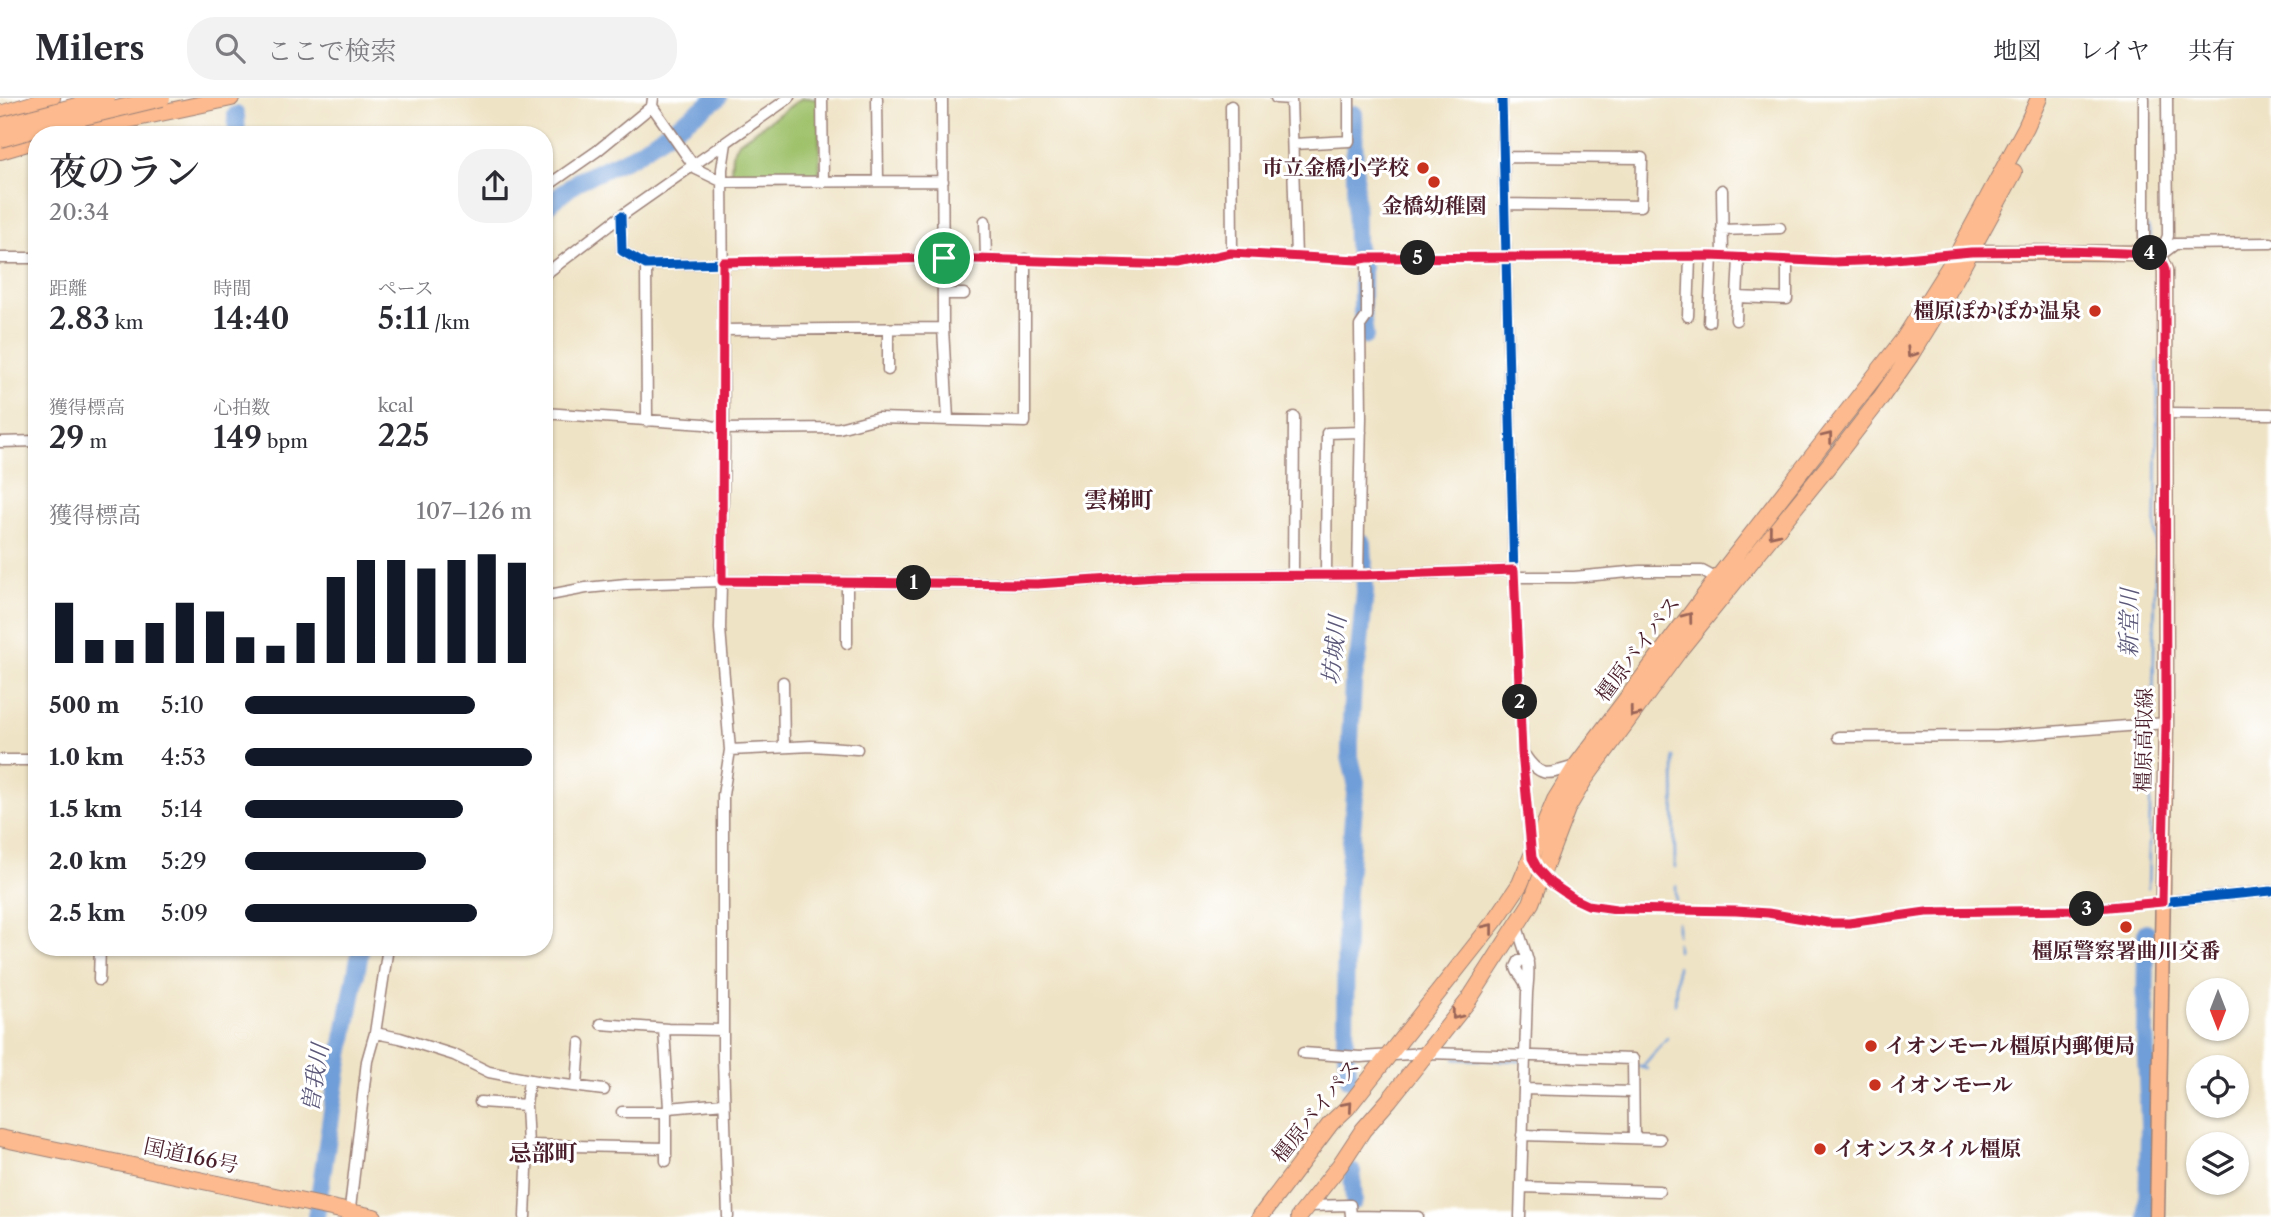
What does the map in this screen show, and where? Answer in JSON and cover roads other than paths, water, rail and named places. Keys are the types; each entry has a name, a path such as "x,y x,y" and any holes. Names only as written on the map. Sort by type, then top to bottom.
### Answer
{"highway":[{"path":"0,114 52,98"},
{"path":"0,126 107,98"},
{"path":"46,126 162,98"},
{"path":"101,126 231,98"},
{"name":"橿原バイパス","path":"1303,1211 1340,1165 1363,1130 1468,1001 1531,903 1567,809 1584,780 1681,648 1877,403 1917,344 1965,252 2039,98"},
{"name":"橿原バイパス","path":"1263,1216 1331,1123 1347,1108 1497,918 1520,884 1555,800 1576,766 1903,340 1965,252 2051,98"},
{"path":"0,139 28,131"},
{"path":"0,151 28,143"},
{"name":"国道166号","path":"0,1138 288,1199 350,1215 374,1217"}],"main road":[{"path":"1965,252 2144,253 2160,257"},
{"name":"橿原高取線","path":"2157,1217 2162,902 2158,723 2165,413 2165,270 2160,257"}],"street":[{"path":"69,126 74,98"},
{"path":"553,268 691,162 726,143 789,98"},
{"path":"822,98 824,182"},
{"path":"877,98 878,181"},
{"path":"942,98 943,328 948,419"},
{"path":"1276,98 1291,99 1296,257"},
{"path":"1294,144 1349,141 1349,98"},
{"path":"1502,98 1514,573 1522,752 1532,858 1543,874 1573,898 1601,908 1754,912 1828,923 1869,921 1926,912 2077,910 2271,891"},
{"path":"2144,98 2144,253"},
{"path":"2160,257 2168,236 2167,98"},
{"path":"553,182 597,151 653,105 696,169 723,181 943,181"},
{"path":"1231,106 1231,253"},
{"path":"726,143 723,155 720,629 730,750 723,795 723,1030 728,1217 737,1217"},
{"path":"1504,157 1642,159 1641,206 1504,204"},
{"path":"1709,322 1722,230 1722,190"},
{"path":"621,216 622,251 646,265 986,258 1175,265 1231,253 1362,259 1717,257 1833,262 1965,252"},
{"path":"985,221 986,258"},
{"path":"1722,230 1780,229"},
{"path":"2160,257 2175,244 2271,243"},
{"path":"1688,316 1690,257"},
{"path":"0,258 28,258"},
{"path":"1736,320 1739,258"},
{"path":"553,414 704,424 723,429 839,428 877,418 1025,422 1025,259"},
{"path":"1362,259 1362,575"},
{"path":"1737,297 1787,299 1787,260"},
{"path":"646,265 647,421"},
{"path":"943,294 964,294"},
{"path":"723,330 943,328"},
{"path":"888,329 888,370"},
{"path":"2165,413 2271,414"},
{"path":"1293,575 1294,417"},
{"path":"1326,575 1327,433 1361,432"},
{"path":"0,442 28,441"},
{"path":"553,594 586,587 722,581 1037,584 1157,576 1514,573 1574,577 1640,571 1702,571 1717,579"},
{"path":"847,582 847,643"},
{"path":"783,682 784,747"},
{"path":"1839,737 1998,736 2158,723"},
{"path":"730,750 812,746 857,749"},
{"path":"1522,752 1541,773 1551,775 1576,766"},
{"path":"0,760 28,760"},
{"path":"1517,924 1519,939 1528,960 1529,976 1520,1217"},
{"path":"99,980 100,956"},
{"path":"350,1215 367,1061 375,1033 387,956"},
{"path":"601,1024 723,1030"},
{"path":"664,1029 668,1110 666,1161"},
{"path":"375,1033 454,1055 483,1070 528,1080 604,1090"},
{"path":"577,1086 580,1043"},
{"path":"1303,1053 1386,1057 1427,1053 1633,1064 1634,1138"},
{"path":"525,1217 528,1080"},
{"path":"1524,1089 1632,1092"},
{"path":"480,1102 526,1105"},
{"path":"622,1112 724,1103"},
{"path":"1522,1135 1660,1139"},
{"path":"528,1145 666,1148"},
{"path":"1521,1187 1659,1191"},
{"path":"1303,1211 1350,1205 1351,1216 1418,1217"}],"waterway":[{"name":"曽我川","path":"553,201 578,181 633,156 718,98"},
{"name":"新堂川","path":"2149,133 2150,98"},
{"name":"坊城川","path":"1354,114 1356,243 1362,268 1365,336"},
{"path":"236,115 237,126"},
{"name":"新堂川","path":"2148,227 2151,237"},
{"name":"新堂川","path":"2153,722 2158,362"},
{"name":"坊城川","path":"1349,1079 1345,1044 1346,903 1356,782 1350,757 1350,741 1353,683 1365,592 1363,543"},
{"name":"新堂川","path":"2148,888 2152,729"},
{"path":"1674,757 1675,867"},
{"path":"1676,886 1676,900"},
{"path":"1677,922 1677,934"},
{"name":"新堂川","path":"2146,932 2145,1033 2149,1126 2147,1217"},
{"path":"1677,943 1677,951"},
{"name":"曽我川","path":"316,1217 338,1071 359,956"},
{"path":"1675,1004 1677,966"},
{"path":"1642,1067 1667,1038"},
{"path":"1455,1059 1522,1061"},
{"path":"1637,1066 1647,1069"},
{"name":"坊城川","path":"1352,1172 1354,1201"}],"place":[{"name":"市立金橋小学校","path":"1423,168"},
{"name":"金橋幼稚園","path":"1434,182"},
{"name":"橿原ぽかぽか温泉","path":"2095,311"},
{"name":"橿原警察署曲川交番","path":"2126,927"},
{"name":"イオンモール橿原内郵便局","path":"1871,1046"},
{"name":"イオンモール","path":"1875,1085"},
{"name":"イオンスタイル橿原","path":"1820,1149"}],"district":[{"name":"雲梯町","path":"1119,500"},
{"name":"忌部町","path":"543,1153"}]}
